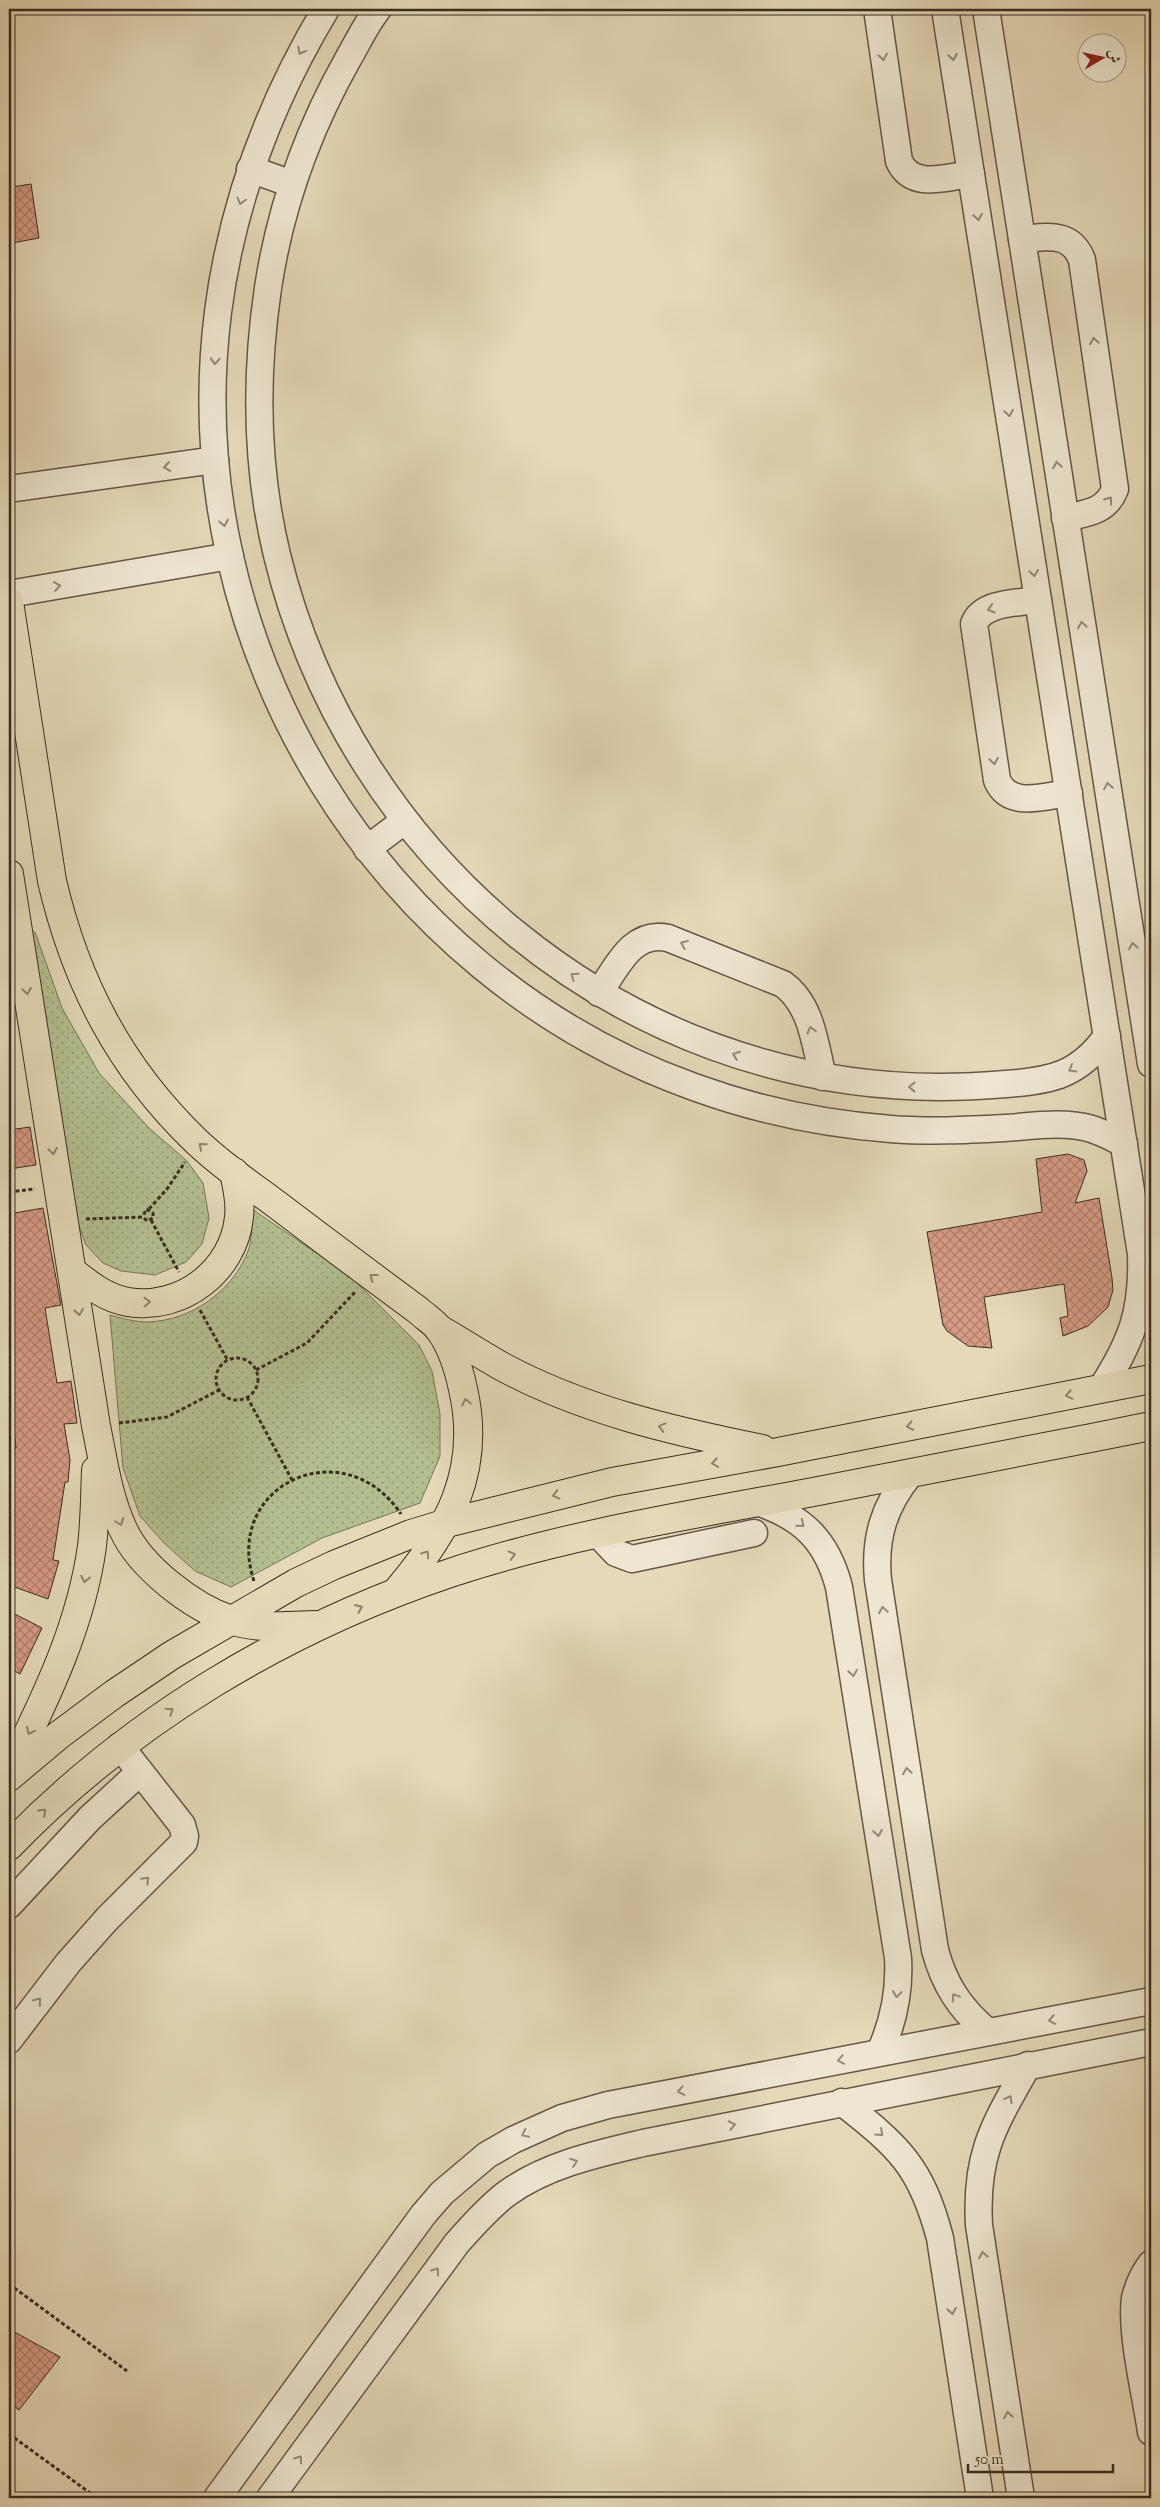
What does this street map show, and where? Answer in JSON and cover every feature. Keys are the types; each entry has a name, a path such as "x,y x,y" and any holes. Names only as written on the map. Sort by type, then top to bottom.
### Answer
{"main road":[{"path":"9,602 52,880 62,924 76,966 94,1006 141,1080 197,1142 439,1329 502,1366 596,1406 694,1435 778,1452"},
{"path":"9,874 96,1426 114,1505 123,1530 138,1553 164,1580 194,1602 231,1620 265,1626 320,1625"},
{"path":"72,1271 88,1285 107,1296 128,1302 149,1303 170,1300 190,1292 209,1278 224,1261 234,1240 240,1218 239,1195 234,1172"},
{"path":"396,1592 423,1559 447,1523 458,1496 466,1468 470,1439 468,1410 452,1354 439,1329"},
{"path":"9,1776 59,1735 114,1694 259,1603 334,1565 411,1534 447,1523 612,1482 1151,1380"},
{"path":"9,1776 56,1676 71,1634 83,1590 92,1546 96,1426"},
{"path":"9,1846 73,1784 120,1746 199,1692 320,1625 396,1592 452,1572 511,1555 598,1534 1151,1426"}],"street":[{"path":"326,9 301,51 273,109 250,169 230,240 218,313 213,387 215,460 230,556 246,619 269,680 296,740 330,796 367,850 412,901 460,949 514,992 571,1029 622,1056 694,1087 759,1107 825,1121 893,1130 960,1130 1071,1126 1090,1129 1124,1144"},
{"path":"378,9 327,97 292,184 273,257 262,331 259,405 264,480 275,544 298,625 326,694 362,760 404,821 461,887 527,944 599,993 670,1030 729,1052 823,1077 894,1087 966,1087 1039,1082 1071,1071 1097,1050 1107,1036"},
{"path":"877,9 899,161 902,168 907,174 922,180 971,174"},
{"path":"946,9 1141,1254 1142,1282 1138,1311 1130,1338 1101,1389"},
{"path":"987,10 1151,1064"},
{"path":"250,169 292,184"},
{"path":"1022,239 1056,236 1065,239 1078,251 1082,260 1115,489 1112,498 1097,511 1066,518"},
{"path":"1002,372 1042,365"},
{"path":"9,489 215,460"},
{"path":"9,594 230,556"},
{"path":"1038,600 986,609 981,613 974,624 978,659 1000,787 1012,797 1019,799 1069,793"},
{"path":"367,850 404,821"},
{"path":"599,993 630,948 638,941 658,936 668,938 782,984 791,990 803,1006 808,1017 823,1077"},
{"path":"910,1474 888,1505 881,1523 877,1541 878,1580 935,1950 952,1994 974,2021 988,2032"},
{"path":"758,1502 790,1516 810,1532 827,1553 839,1587 898,1958 898,1997 894,2016 880,2052"},
{"path":"598,1534 616,1553 632,1559 754,1533"},
{"path":"9,2040 68,1963 107,1919 184,1842 185,1836 182,1825 120,1746"},
{"path":"9,1906 90,1818 140,1772"},
{"path":"216,2498 423,2215 464,2173 488,2155 539,2127 608,2105 1151,2002 1149,2015 1151,2028"},
{"path":"1089,2013 1098,2027 1098,2052"},
{"path":"270,2498 457,2243 506,2194 540,2174 588,2156 643,2143 1151,2042"},
{"path":"1020,2498 978,2225 977,2194 981,2164 990,2136 1028,2066"},
{"path":"842,2102 878,2130 900,2152 918,2177 931,2205 940,2238 980,2498"},
{"path":"1151,2264 1144,2273 1136,2298 1134,2324 1147,2381 1151,2432"},
{"path":"380,2274 415,2300"},
{"path":"346,2322 381,2348"}],"path":[{"path":"143,1217 144,1211 149,1209 167,1189 197,1142"},
{"path":"149,1209 154,1216 150,1220"},
{"path":"63,1218 110,1220 143,1217 150,1220 228,1361"},
{"path":"256,1370 307,1343 371,1275"},
{"path":"244,1360 256,1370 257,1386 247,1397 231,1400 219,1390 216,1382 217,1373 221,1366 228,1361 244,1360"},
{"path":"96,1426 167,1417 219,1390"},
{"path":"247,1397 292,1480"},
{"path":"259,1603 249,1556 253,1526 267,1500 292,1480 318,1472 333,1471 361,1478 386,1494 402,1516 411,1534"},
{"path":"9,2284 126,2371"},
{"path":"9,2434 97,2498"}],"green space":[{"path":"29,932 35,932 62,1008 99,1073 149,1128 187,1161 203,1183 209,1218 202,1244 186,1262 155,1275 121,1271 103,1263 86,1245 77,1220"},
{"path":"252,1209 350,1276 419,1345 432,1371 440,1414 440,1456 420,1503 322,1538 231,1587 195,1571 164,1543 140,1516 123,1468 110,1315 142,1322 163,1320 194,1310 208,1301 232,1279 248,1251 251,1241"}],"building":[{"path":"31,184 39,238 12,243 9,222 9,198 13,197 12,187"},
{"path":"30,1127 36,1165 9,1169 9,1130"},
{"path":"1068,1154 1084,1160 1087,1171 1075,1203 1099,1198 1113,1290 1108,1307 1088,1326 1063,1336 1060,1318 1068,1316 1064,1284 984,1297 992,1348 968,1346 947,1331 943,1325 927,1232 1042,1212 1036,1159"},
{"path":"43,1208 61,1305 45,1308 57,1383 71,1381 77,1423 64,1424 70,1460 68,1482 65,1482 53,1560 59,1561 48,1599 9,1585 9,1449 16,1448 9,1392 9,1214"},
{"path":"9,1611 42,1628 20,1674 9,1668"},
{"path":"9,2329 60,2357 19,2410 9,2402"}]}
